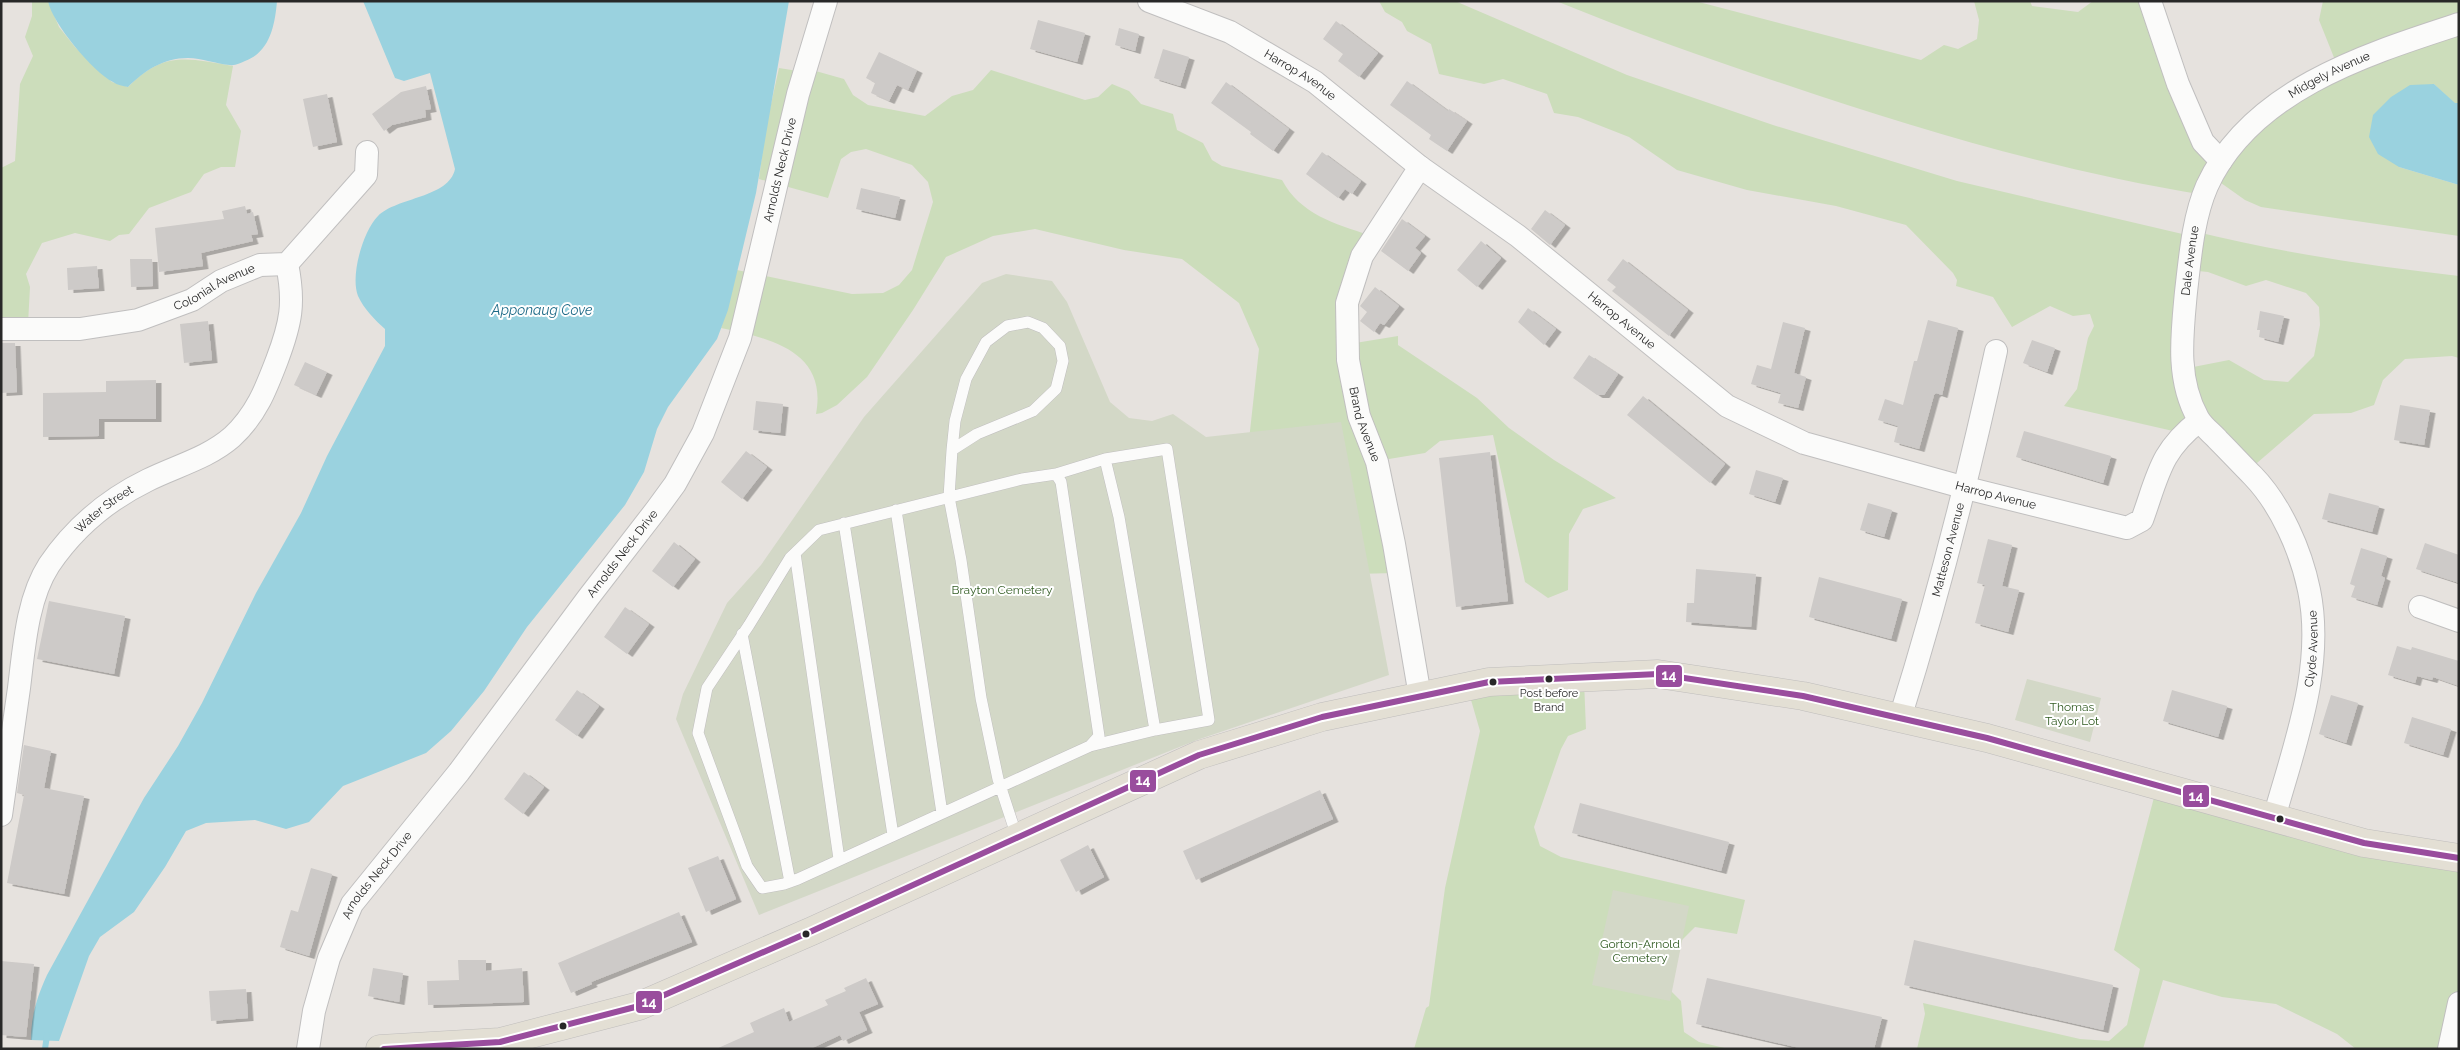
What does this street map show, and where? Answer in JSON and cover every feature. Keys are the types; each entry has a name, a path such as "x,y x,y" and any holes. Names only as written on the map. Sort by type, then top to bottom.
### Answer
{"main road":[{"path":"380,1049 500,1042 639,1006 812,931 1198,755 1322,717 1489,682 1658,674 1803,696 1987,738 2364,843 2459,858"}],"street":[{"name":"Arnolds Neck Drive","path":"308,1049 314,1011 329,958 352,904 458,772 656,510 675,484 699,440 740,338 798,94 826,1"},
{"name":"Harrop Avenue","path":"1150,1 1230,32 1315,82 1420,167 1518,236 1727,406 1804,443 1966,488 2127,528 2142,520 2165,456 2180,436 2199,421"},
{"path":"2150,1 2178,84 2203,142 2221,161"},
{"name":"Midgely Avenue","path":"2221,161 2248,127 2318,79 2381,51 2459,24"},
{"path":"287,264 366,176 366,152"},
{"name":"Dale Avenue","path":"2199,421 2188,395 2183,375 2182,332 2194,235 2206,188 2221,161"},
{"name":"Brand Avenue","path":"1420,167 1362,256 1348,303 1348,360 1359,416 1377,462 1394,544 1420,696"},
{"name":"Colonial Avenue","path":"1,329 80,329 138,320 192,300 221,281 260,265 287,264"},
{"name":"Water Street","path":"1,815 26,637 39,582 64,545 99,510 148,480 218,447 232,437 255,410 271,378 290,318 292,294 287,264"},
{"name":"Matteson Avenue","path":"1900,718 1938,594 1966,488 1996,351"},
{"name":"Clyde Avenue","path":"2199,421 2256,479 2271,499 2294,544 2309,589 2313,612 2313,660 2295,743 2274,818"},
{"path":"2420,607 2459,621"},
{"path":"2449,1049 2459,1003"}],"lane":[{"path":"952,450 977,434 1033,411 1056,389 1063,361 1060,346 1043,328 1028,322 1007,326 986,342 966,379 955,421 952,450 949,497 961,560 981,698 1000,787 1017,838"},
{"path":"1167,449 1209,720 1155,730 1090,746 790,882 762,888 747,866 698,732 707,688 795,554 820,530 1022,479 1056,474 1104,459 1167,449"},
{"path":"1104,459 1119,517 1155,730"},
{"path":"1056,474 1061,482 1098,736 1090,746"},
{"path":"896,510 942,813"},
{"path":"844,523 893,835"},
{"path":"795,554 839,859"},
{"path":"742,634 790,882"}],"green space":[{"path":"32,1 48,1 59,27 75,47 112,82 128,87 153,67 176,60 202,61 233,66 226,105 241,131 235,167 221,167 204,174 191,192 149,208 129,234 119,235 110,241 75,233 42,243 26,274 30,287 28,324 1,327 1,168 15,161 20,84 33,56 25,37 32,16"},
{"path":"1379,1 1455,1 1627,75 1773,125 1957,181 2191,236 2197,232 2327,258 2459,276 2459,358 2452,356 2405,359 2383,380 2374,405 2351,413 2314,414 2250,469 2197,420 2173,431 2064,406 2077,389 2088,338 2094,326 2090,314 2073,316 2050,306 2012,327 1993,297 1956,286 1957,280 1953,273 1906,225 1836,206 1747,190 1677,170 1629,137 1578,117 1554,113 1547,94 1503,79 1484,84 1439,74 1431,44 1407,31 1402,22 1385,12","holes":["2188,270 2208,272 2246,286 2266,280 2306,293 2319,307 2320,325 2314,356 2288,382 2264,380 2229,360 2183,369"]},
{"path":"1556,1 1695,1 1921,60 1944,45 1958,49 1977,39 1979,20 1974,1 2030,1 2032,6 2078,12 2093,1 2149,1 2210,151 2337,65 2319,20 2323,1 2459,1 2459,103 2455,104 2434,84 2399,167 2459,185 2459,236 2261,207 2245,200 2214,178 2204,195 2098,175 1993,149 1838,102 1758,75"},
{"path":"779,68 804,72 805,68 844,79 853,95 868,105 925,116 952,96 973,90 991,70 1085,100 1098,97 1112,84 1129,91 1141,104 1173,114 1177,130 1203,143 1212,160 1222,166 1282,180 1298,201 1308,209 1331,222 1369,235 1349,344 1398,336 1398,345 1477,398 1509,428 1554,460 1616,498 1583,509 1569,534 1568,590 1548,598 1525,582 1493,435 1440,441 1425,453 1377,461 1395,573 1355,574 1249,440 1259,349 1239,303 1182,259 1124,250 1035,229 993,236 946,257 913,310 867,377 837,405 816,414 817,393 813,375 804,362 791,351 775,343 721,328 737,270 852,294 883,293 899,285 912,270 933,202 928,182 912,165 866,149 851,152 841,159 828,198 759,179 765,131"},
{"name":"Brayton Cemetery","path":"1006,274 1052,281 1067,302 1110,402 1129,418 1152,421 1173,414 1206,437 1341,422 1389,675 1197,740 759,915 676,719 683,694 727,603 761,565 864,417 982,283"},
{"name":"Thomas Taylor Lot","path":"2027,679 2101,698 2090,742 2015,720"},
{"path":"1584,681 1586,729 1568,736 1561,749 1534,827 1540,846 1561,857 1745,900 1737,934 1695,927 1674,948 1671,991 1681,1001 1684,1032 1699,1042 1729,1049 1414,1049 1426,1008 1429,1006 1445,888 1480,731 1467,686"},
{"path":"2157,786 2459,856 2459,1010 2449,1049 2356,1049 2337,1034 2276,1004 2222,997 2163,980 2143,1049 1917,1049 1925,1014 1923,1003 2080,1039 2109,1041 2127,1025 2140,969 2114,950"},
{"name":"Gorton-Arnold Cemetery","path":"1613,890 1689,906 1670,1001 1592,985"}],"water":[{"path":"48,1 277,1 270,37 253,57 236,65 193,58 170,60 147,71 128,87 116,84 105,77 85,58 57,22"},
{"name":"Apponaug Cove","path":"363,1 789,1 756,193 728,310 717,339 668,407 657,429 644,472 625,505 527,627 484,691 451,731 426,753 343,786 309,822 286,829 255,820 206,823 186,831 165,867 134,912 100,937 89,956 59,1041 31,1040 35,1007 47,975 144,798 178,746 202,703 256,593 301,513 327,456 385,346 385,329 363,305 356,287 359,254 367,232 378,216 387,210 433,192 443,186 451,179 455,169 430,73 404,81 395,78"},
{"path":"2434,84 2455,103 2459,103 2459,185 2399,167 2378,154 2369,137 2373,115 2391,97 2410,85"}],"building":[{"path":"1038,20 1085,33 1077,62 1030,49"},
{"path":"1336,21 1378,53 1359,77 1338,61 1343,54 1323,39"},
{"path":"1119,28 1139,34 1135,51 1115,45"},
{"path":"1163,49 1189,57 1180,86 1154,78"},
{"path":"879,52 917,70 908,90 897,85 889,101 871,93 875,83 866,78"},
{"path":"1407,81 1448,111 1449,109 1467,121 1447,151 1429,139 1431,135 1390,105"},
{"path":"1226,82 1289,129 1273,151 1250,134 1251,132 1211,103"},
{"path":"426,86 431,109 425,110 426,117 392,125 384,131 372,114 401,92"},
{"path":"327,94 337,142 313,147 303,99"},
{"path":"1322,152 1361,181 1352,194 1345,189 1338,198 1306,174"},
{"path":"861,188 900,197 895,218 856,209"},
{"path":"245,206 247,214 253,212 258,234 251,235 253,241 201,253 203,266 159,272 155,228 224,219 222,211"},
{"path":"1545,210 1565,225 1550,245 1531,229"},
{"path":"1402,219 1425,236 1415,248 1421,253 1408,271 1381,251"},
{"path":"1481,241 1501,258 1477,287 1457,270"},
{"path":"130,259 152,259 153,286 131,287"},
{"path":"1623,259 1688,310 1669,336 1612,291 1616,287 1607,280"},
{"path":"97,266 99,288 68,290 67,268"},
{"path":"1375,287 1399,306 1384,325 1380,323 1374,332 1360,321 1367,312 1360,306"},
{"path":"1528,308 1556,329 1544,345 1518,322"},
{"path":"2260,311 2284,316 2278,342 2259,337 2260,330 2257,330"},
{"path":"1928,320 1958,328 1942,395 1936,393 1934,395 1919,449 1894,442 1898,426 1878,420 1885,399 1903,405 1914,361 1917,361"},
{"path":"208,321 212,360 184,363 180,324"},
{"path":"1783,322 1805,328 1794,373 1806,377 1798,408 1778,403 1781,393 1751,384 1757,365 1771,369"},
{"path":"2032,340 2055,348 2047,372 2023,363"},
{"path":"1,343 15,343 17,392 1,393"},
{"path":"1589,355 1618,374 1604,395 1597,395 1573,378"},
{"path":"305,362 327,372 316,395 294,385"},
{"path":"156,380 156,419 99,419 99,436 43,437 43,393 106,392 106,381"},
{"path":"1643,396 1725,464 1710,483 1627,415"},
{"path":"756,401 783,404 780,433 753,430"},
{"path":"2400,405 2430,410 2424,445 2394,440"},
{"path":"2024,431 2111,456 2103,483 2016,457"},
{"path":"746,451 767,467 742,499 721,482"},
{"path":"1490,452 1508,601 1456,607 1439,458"},
{"path":"1756,470 1783,478 1775,502 1749,494"},
{"path":"2329,493 2379,506 2372,532 2322,519"},
{"path":"1868,503 1892,510 1884,537 1860,530"},
{"path":"1988,539 2012,545 2002,586 2019,590 2008,632 1975,623 1985,585 1977,583"},
{"path":"674,542 695,559 673,587 652,571"},
{"path":"2425,543 2459,555 2459,583 2416,569"},
{"path":"2361,548 2387,556 2381,576 2385,578 2377,605 2351,597 2355,586 2350,584"},
{"path":"1696,569 1756,574 1751,627 1686,622 1687,603 1694,603"},
{"path":"1819,577 1902,599 1891,639 1809,617"},
{"path":"49,601 125,616 114,674 37,659"},
{"path":"625,607 649,624 627,654 604,637"},
{"path":"2397,646 2411,650 2412,647 2459,661 2459,686 2433,677 2432,680 2417,676 2415,683 2388,675"},
{"path":"577,690 599,706 577,736 555,720"},
{"path":"2172,690 2227,706 2218,737 2163,721"},
{"path":"2331,695 2358,703 2346,743 2319,734"},
{"path":"2412,717 2451,729 2443,755 2404,743"},
{"path":"24,745 51,751 44,788 84,796 64,894 7,883 24,795 17,793"},
{"path":"524,772 544,787 523,814 504,799"},
{"path":"1320,790 1333,819 1196,880 1183,851"},
{"path":"1580,803 1729,842 1721,871 1572,833"},
{"path":"1088,845 1104,877 1076,892 1060,860"},
{"path":"718,856 736,899 706,912 688,868"},
{"path":"311,868 332,874 309,956 280,947 291,910 298,912"},
{"path":"679,912 692,942 591,982 592,984 571,993 558,963"},
{"path":"1914,940 2113,985 2103,1030 1904,985"},
{"path":"458,960 486,960 486,971 522,968 524,1002 428,1005 427,981 459,980"},
{"path":"1,961 34,964 26,1037 1,1035"},
{"path":"373,968 403,973 399,1002 368,996"},
{"path":"866,978 878,1004 859,1012 867,1030 843,1041 840,1035 810,1049 716,1049 754,1032 750,1023 784,1008 789,1022 828,1005 825,1000 846,991 844,988"},
{"path":"1707,978 1882,1017 1874,1049 1804,1049 1696,1024"},
{"path":"246,989 248,1018 211,1021 209,991"}],"waterway":[{"path":"45,1049 47,1035"}],"transit line":[{"name":"14","path":"384,1049 500,1042 639,1006 812,931 1199,755 1322,717 1489,682 1658,674 1803,696 1987,738 2364,843 2459,858"}],"place":[{"name":"Post before Brand","path":"1549,679"}]}
